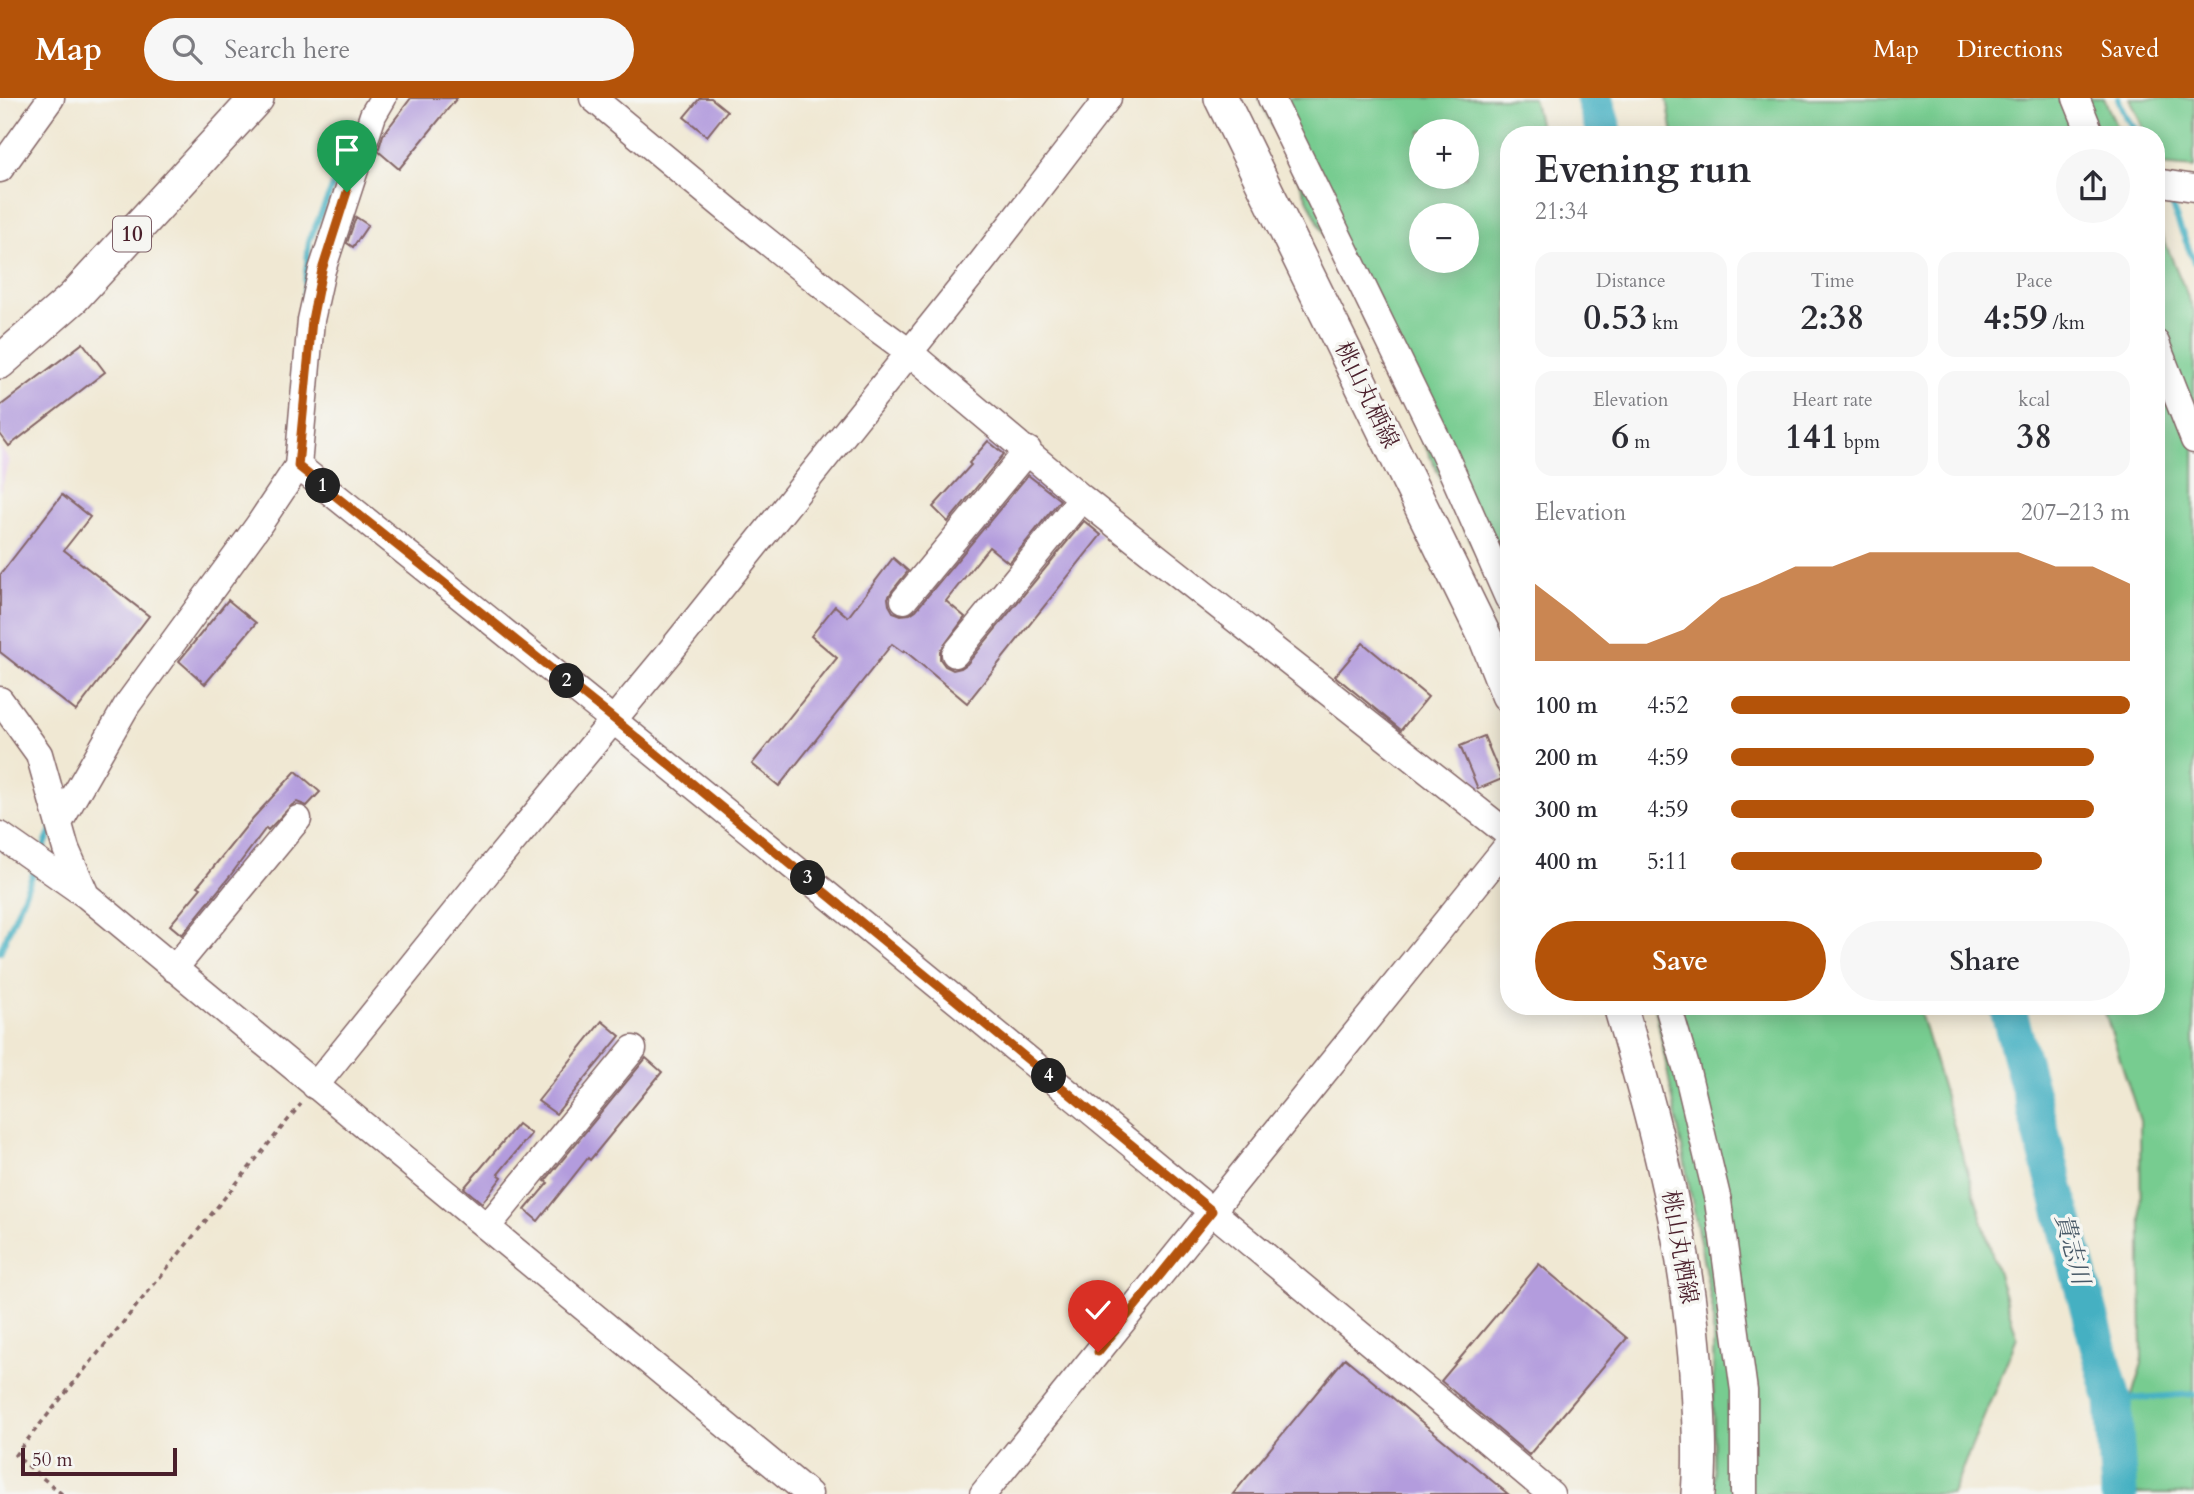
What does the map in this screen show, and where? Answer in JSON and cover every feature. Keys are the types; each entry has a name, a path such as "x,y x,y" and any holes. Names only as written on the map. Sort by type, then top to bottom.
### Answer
{"main road":[{"name":"10","path":"0,362 73,298 257,98"},
{"name":"桃山丸栖線","path":"1221,98 1486,639 1500,675"},
{"name":"桃山丸栖線","path":"1623,1015 1673,1200 1694,1328 1701,1458 1698,1494"}],"street":[{"path":"0,169 51,98"},
{"path":"59,823 127,705 258,526 298,466 312,320 322,270 373,115 383,98"},
{"path":"593,98 767,241 909,352 1082,498 1500,828"},
{"path":"315,1086 981,263 1108,98"},
{"path":"1271,98 1443,451 1500,580"},
{"path":"2057,98 2068,126"},
{"path":"2076,98 2087,126"},
{"path":"2165,367 2194,440"},
{"path":"904,600 1028,450"},
{"path":"298,466 614,719 1551,1494"},
{"path":"955,654 1082,498"},
{"path":"0,700 39,754 66,849 87,896"},
{"path":"174,969 298,819"},
{"path":"0,835 87,896 809,1494"},
{"path":"983,1494 1500,855"},
{"path":"1671,1015 1718,1201 1744,1391 1744,1494"},
{"path":"487,1227 633,1049"}],"path":[{"path":"62,1494 15,1455 315,1086"}],"shaded area":[{"path":"0,447 9,460 0,493"}],"green space":[{"path":"1259,98 1533,98 1540,126 1500,126 1500,602"},
{"path":"1667,98 2104,98 2116,126 1672,126"},
{"path":"2130,98 2194,98 2194,168 2165,166 2165,126 2142,126"},
{"path":"2165,242 2194,311 2194,1494 2102,1494 2142,1363 2140,1121 2106,1015 2165,1015"},
{"path":"1657,1015 1921,1015 2017,1337 1952,1494 1714,1494 1713,1311"}],"building":[{"path":"411,98 457,98 399,169 378,151 383,135"},
{"path":"700,98 711,98 727,111 707,136 684,117"},
{"path":"356,217 368,225 353,247 347,243"},
{"path":"83,343 105,372 9,446 0,434 0,406"},
{"path":"988,441 1004,454 948,522 933,507 971,465 969,463"},
{"path":"1028,475 1060,500 1009,563 989,547 946,601 965,617 940,651 940,659 945,666 953,670 967,664 1084,521 1101,535 967,703 904,650 903,652 892,644 779,786 752,764 837,658 811,636 835,606 848,617 893,558 908,571 888,598 889,605 893,612 901,615 916,610"},
{"path":"62,495 90,517 64,550 149,616 76,711 0,652 0,575"},
{"path":"228,600 256,623 205,684 179,661"},
{"path":"1363,643 1428,697 1401,730 1335,676"},
{"path":"1484,736 1500,780 1478,789 1460,746"},
{"path":"296,771 320,792 307,806 297,802 292,805 268,830 266,828 182,935 170,925 253,818"},
{"path":"602,1021 620,1036 556,1114 538,1101"},
{"path":"646,1058 662,1072 538,1221 525,1210 548,1183 545,1181"},
{"path":"518,1124 531,1134 498,1174 502,1177 482,1203 464,1188"},
{"path":"1539,1264 1627,1338 1529,1455 1441,1381"},
{"path":"1345,1358 1508,1494 1233,1494"}],"waterway":[{"name":"貴志川","path":"1594,98 1602,126"},
{"path":"2118,98 2126,118 2133,126"},
{"path":"304,296 309,241 348,151"},
{"path":"2166,192 2194,262"},
{"path":"40,857 52,828"},
{"path":"0,952 36,867"},
{"name":"貴志川","path":"2009,1015 2113,1400 2119,1494"},
{"path":"2113,1400 2194,1394"}],"route":[{"path":"347,192 322,270 312,320 298,466 614,719 1212,1211 1098,1352"}]}
